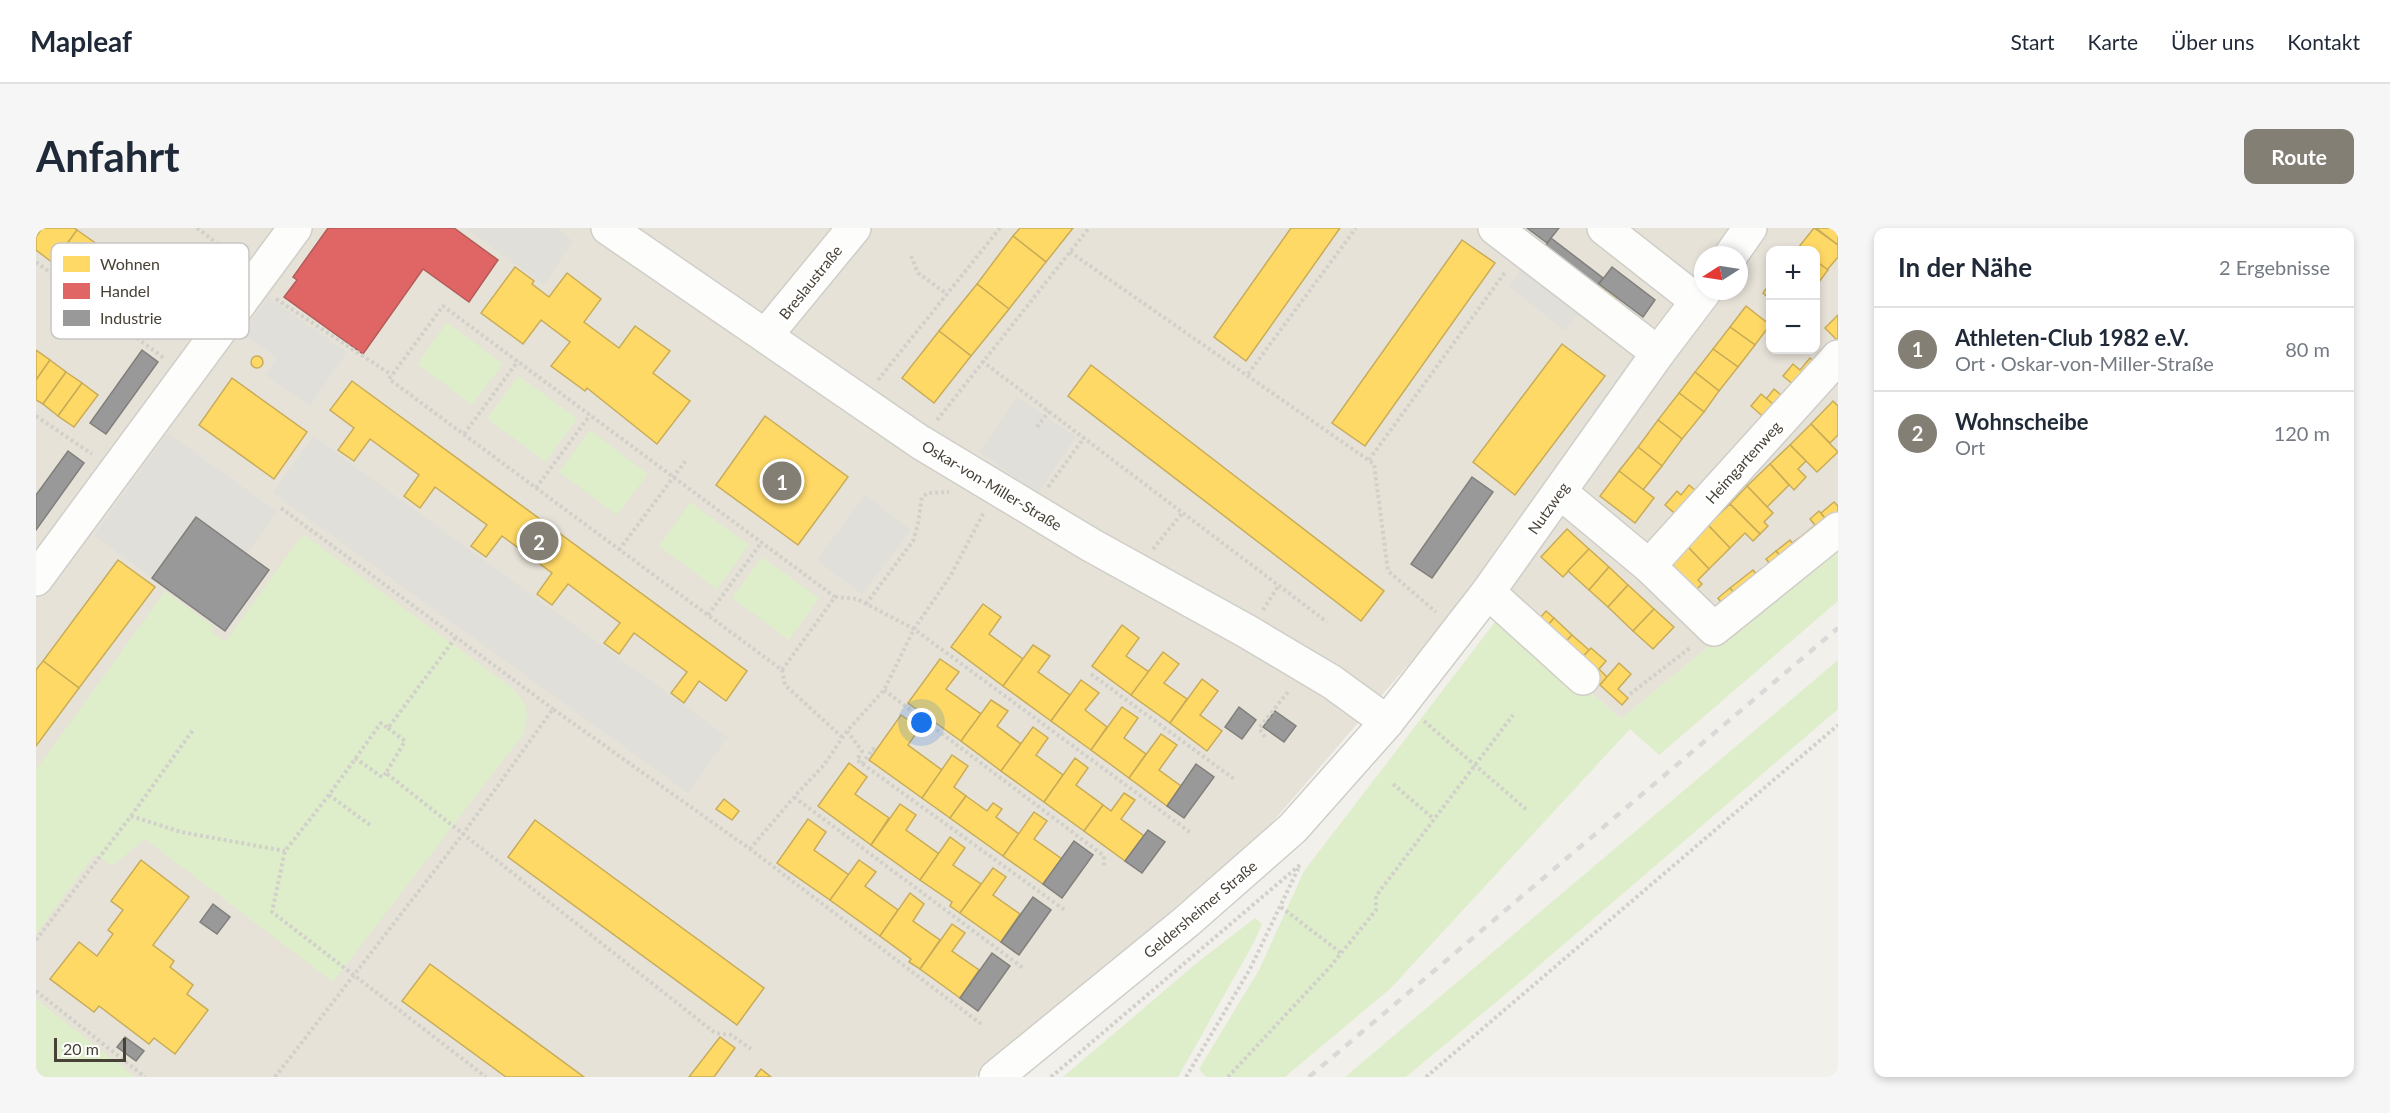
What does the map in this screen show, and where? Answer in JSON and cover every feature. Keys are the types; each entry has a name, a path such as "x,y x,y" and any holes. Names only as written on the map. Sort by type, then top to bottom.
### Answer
{"street":[{"path":"249,289 295,228"},
{"name":"Oskar-von-Miller-Straße","path":"608,228 920,442 1031,509 1332,682 1387,722"},
{"name":"Breslaustraße","path":"766,336 854,228"},
{"path":"1496,228 1658,353"},
{"path":"1604,228 1694,291"},
{"path":"1737,246 1750,228"},
{"name":"Nutzweg","path":"1387,722 1488,591 1698,300"},
{"path":"36,579 212,339"},
{"name":"Heimgartenweg","path":"1648,566 1838,357"},
{"path":"1560,492 1648,566 1714,630 1838,529"},
{"path":"1488,591 1583,678"},
{"name":"Geldersheimer Straße","path":"996,1077 1186,922 1293,828 1387,722"}],"path":[{"path":"196,228 214,243"},
{"path":"861,402 1000,228"},
{"path":"920,442 1089,228"},
{"path":"1248,374 1356,228"},
{"path":"1369,460 1522,249"},
{"path":"1070,252 1374,464 1388,571 1458,630"},
{"path":"911,256 918,273 947,294"},
{"path":"36,262 51,273"},
{"path":"249,273 392,375"},
{"path":"843,737 785,685 782,670 389,379 443,306 835,597 857,599 914,629 1191,833"},
{"path":"138,339 186,375"},
{"path":"464,434 518,361"},
{"path":"982,361 1327,622"},
{"path":"1037,427 1048,411"},
{"path":"536,488 590,415"},
{"path":"36,416 116,471"},
{"path":"1031,509 1084,438"},
{"path":"620,550 687,459"},
{"path":"750,849 824,765 847,731 884,690 914,629 951,575 987,506 994,487"},
{"path":"866,604 913,541 922,497 928,494 952,492"},
{"path":"281,508 553,709 750,849 981,1024"},
{"path":"1136,570 1183,512"},
{"path":"708,615 762,542"},
{"path":"782,670 835,597"},
{"path":"1630,694 1714,630"},
{"path":"388,728 456,637"},
{"path":"1091,674 1234,779"},
{"path":"884,690 1104,856 1104,867"},
{"path":"1265,737 1259,728 1288,692"},
{"path":"275,1077 463,834 553,709"},
{"path":"1228,1077 1341,953 1376,910 1376,896 1513,715"},
{"path":"1421,719 1528,811"},
{"path":"355,758 382,777 405,741 381,723 285,851 272,912 486,1077"},
{"path":"1426,1077 1838,725"},
{"path":"36,940 131,816 193,730"},
{"path":"847,731 855,738 862,751 857,760 1066,911"},
{"path":"862,764 873,749 875,751"},
{"path":"386,773 715,1034 731,1035 751,1049"},
{"path":"1393,784 1434,819"},
{"path":"329,795 370,825"},
{"path":"794,797 1023,968"},
{"path":"131,816 181,832 285,851"},
{"path":"1186,1077 1250,969 1301,864 1299,845 1293,828"},
{"path":"1051,1077 1301,864"},
{"path":"1281,907 1341,953"},
{"path":"36,991 145,1077"}],"shaded area":[{"path":"36,228 1838,228 1838,539 1621,719 1502,613 1476,586 1264,832 975,1077 36,1077"},
{"path":"465,228 557,228 573,241 544,285"},
{"path":"1526,264 1582,309 1565,331 1509,286"},
{"path":"268,297 347,352 310,406 265,374 277,358 249,338 249,325"},
{"path":"1017,397 1076,437 1038,493 979,452"},
{"path":"168,433 277,512 247,554 196,517 152,578 94,535"},
{"path":"313,436 728,737 688,793 273,493"},
{"path":"865,495 911,530 862,594 817,560"}],"green space":[{"path":"447,322 503,364 472,405 417,364"},
{"path":"518,376 577,418 546,462 487,419"},
{"path":"590,430 648,474 617,515 559,472"},
{"path":"690,502 749,545 717,589 659,546"},
{"path":"303,534 511,687 526,707 524,733 333,982 145,839 112,866 95,854 36,934 36,770 165,591 214,627 211,631 225,642"},
{"path":"1838,539 1838,601 1659,755 1630,729 1391,988 1285,1077 1206,1077 1199,1069 1259,970 1304,871 1502,613 1621,719"},
{"path":"762,557 819,598 789,640 732,598"},
{"path":"1838,660 1838,709 1513,988 1406,1077 1345,1077"},
{"path":"1255,918 1262,924 1253,944 1178,1077 1063,1077 1198,962"},
{"path":"36,999 135,1077 36,1077"}],"building: Wohnen":[{"path":"42,228 74,228 77,230 68,243 51,243 51,261 36,250 36,237"},
{"path":"1020,228 1073,228 1046,262 1013,236"},
{"path":"1291,228 1340,228 1246,361 1214,337"},
{"path":"1814,228 1838,245 1838,257 1827,270 1820,264 1820,246 1800,246"},
{"path":"1816,228 1838,228 1838,245"},
{"path":"77,230 95,243 68,243"},
{"path":"1013,236 1046,262 1009,309 977,284"},
{"path":"1462,240 1495,263 1365,446 1332,423"},
{"path":"1820,264 1828,270 1820,281"},
{"path":"515,267 534,281 532,284 549,297 567,273 601,299 584,322 619,348 635,326 670,351 653,373 690,401 657,444 587,388 585,391 551,366 570,342 541,320 523,344 481,313"},
{"path":"977,284 1009,309 971,356 939,331"},
{"path":"1599,284 1617,297 1609,308 1591,294"},
{"path":"1746,306 1766,322 1766,330 1755,345 1730,327"},
{"path":"1838,315 1838,341 1825,328"},
{"path":"1730,327 1755,345 1738,367 1713,349"},
{"path":"939,331 971,356 934,403 902,378"},
{"path":"1562,344 1605,376 1515,495 1473,462"},
{"path":"1713,349 1738,367 1719,391 1695,372"},
{"path":"36,350 50,360 36,380"},
{"path":"259,356 263,362 259,368 255,368 251,360"},
{"path":"1810,358 1820,367 1800,390 1783,376 1793,364 1800,370"},
{"path":"50,360 66,372 43,404 36,400 36,380"},
{"path":"1091,365 1384,591 1361,621 1068,396"},
{"path":"66,372 82,383 58,416 43,404"},
{"path":"1695,372 1719,391 1704,412 1679,393"},
{"path":"232,378 307,432 274,479 199,425"},
{"path":"352,381 747,671 726,701 699,681 684,703 671,693 687,672 634,633 619,654 604,643 620,623 568,584 552,605 537,594 552,573 502,536 486,557 471,546 487,525 435,487 420,508 404,496 419,475 370,439 354,461 338,450 354,428 330,410"},
{"path":"82,383 98,395 74,427 58,416"},
{"path":"1774,389 1787,400 1779,409 1766,399"},
{"path":"1679,393 1704,412 1682,439 1658,420"},
{"path":"1761,394 1779,409 1769,422 1751,406"},
{"path":"1833,401 1838,406 1838,435 1830,443 1811,424"},
{"path":"765,416 848,477 798,545 716,485"},
{"path":"1658,420 1682,439 1662,466 1638,447"},
{"path":"1811,424 1838,452 1817,472 1790,445"},
{"path":"1790,445 1806,461 1798,469 1806,477 1794,490 1770,464"},
{"path":"1638,447 1662,466 1643,490 1619,471"},
{"path":"1770,464 1789,485 1767,507 1747,486"},
{"path":"1619,471 1654,498 1635,523 1600,496"},
{"path":"1689,485 1701,495 1680,518 1665,505 1677,491 1681,495"},
{"path":"1747,486 1773,513 1764,522 1768,526 1760,534 1730,504"},
{"path":"1834,502 1838,506 1838,522 1832,527 1821,513"},
{"path":"1730,504 1760,534 1753,541 1745,533 1730,548 1708,525"},
{"path":"1819,511 1832,527 1810,544 1803,535 1815,525 1810,519"},
{"path":"1708,525 1730,548 1709,569 1687,546"},
{"path":"1567,529 1589,549 1563,577 1541,557"},
{"path":"1803,535 1810,544 1787,564 1776,551 1790,540 1792,543"},
{"path":"1687,546 1709,569 1698,580 1702,584 1692,594 1666,567"},
{"path":"1589,549 1609,567 1589,590 1568,571"},
{"path":"1776,551 1787,564 1777,572 1766,559"},
{"path":"118,560 155,587 79,688 43,661"},
{"path":"1609,567 1628,585 1608,607 1589,590"},
{"path":"1753,570 1764,584 1742,603 1730,588"},
{"path":"1628,585 1654,609 1633,631 1608,607"},
{"path":"1730,588 1742,603 1729,613 1718,598"},
{"path":"983,604 1001,617 989,634 1023,659 1003,686 951,647"},
{"path":"1654,609 1674,627 1653,649 1633,631"},
{"path":"1546,611 1554,618 1542,632 1534,625"},
{"path":"1554,618 1572,635 1560,648 1542,632"},
{"path":"1122,625 1139,638 1126,656 1149,672 1131,695 1092,666"},
{"path":"1572,635 1589,650 1576,664 1560,648"},
{"path":"1033,645 1050,656 1038,672 1070,695 1051,721 1003,686"},
{"path":"1591,648 1606,661 1599,669 1607,677 1600,685 1576,664"},
{"path":"1163,652 1179,664 1164,683 1187,699 1170,723 1131,695"},
{"path":"940,659 959,672 946,689 981,714 961,741 908,703"},
{"path":"43,661 79,688 36,746 36,670"},
{"path":"1619,663 1631,674 1618,689 1628,698 1622,705 1600,685"},
{"path":"1202,679 1218,691 1200,715 1222,731 1207,751 1170,723"},
{"path":"1081,680 1099,693 1085,710 1107,727 1091,750 1051,721"},
{"path":"991,700 1008,711 997,726 1021,744 1001,771 961,741"},
{"path":"1122,707 1138,718 1124,738 1146,754 1129,778 1091,750"},
{"path":"901,715 920,728 908,745 942,770 922,798 869,760"},
{"path":"1033,727 1048,738 1036,755 1063,775 1044,802 1001,771"},
{"path":"1161,734 1177,745 1159,770 1181,786 1167,806 1129,778"},
{"path":"952,755 968,766 954,787 966,796 950,818 922,798"},
{"path":"1075,758 1088,768 1076,785 1103,805 1084,831 1044,802"},
{"path":"849,763 867,777 855,794 889,818 871,845 818,806"},
{"path":"1124,793 1135,800 1121,819 1144,836 1125,861 1084,831 1103,805 1111,811"},
{"path":"966,796 987,811 993,803 1002,809 996,817 1019,834 1003,856 950,818"},
{"path":"724,799 739,811 732,820 716,809"},
{"path":"900,804 916,815 906,830 939,854 920,880 871,845"},
{"path":"1034,812 1047,821 1034,839 1062,859 1043,884 1003,856"},
{"path":"808,819 826,832 814,850 849,875 830,900 777,863"},
{"path":"535,820 764,988 737,1025 508,857"},
{"path":"950,837 965,848 953,865 981,884 960,913 950,906 952,902 920,880"},
{"path":"141,860 189,897 153,945 174,961 170,967 193,985 187,994 208,1010 175,1054 154,1038 149,1044 99,1006 94,1012 50,979 79,942 97,956 113,934 108,930 123,910 111,901"},
{"path":"859,860 876,872 865,886 898,910 880,936 830,900"},
{"path":"993,868 1006,877 993,895 1020,914 1001,942 960,913"},
{"path":"910,893 924,904 913,921 940,940 920,969 909,962 911,959 880,936"},
{"path":"952,924 965,933 952,951 979,970 960,998 920,969"},
{"path":"430,964 584,1077 506,1077 402,1001"},
{"path":"720,1037 735,1048 714,1077 689,1077"},
{"path":"761,1069 771,1077 755,1077"}],"building: Handel":[{"path":"328,228 454,228 498,260 469,302 423,269 363,354 284,297 297,280 293,277"}],"building: Industrie":[{"path":"1527,228 1559,228 1547,243"},
{"path":"1551,238 1603,278 1591,294 1539,255"},
{"path":"1612,267 1655,300 1643,317 1599,284"},
{"path":"142,350 158,362 106,434 90,423"},
{"path":"68,451 84,463 36,530 36,495"},
{"path":"1472,477 1493,492 1432,578 1411,564"},
{"path":"196,517 269,570 225,631 152,578"},
{"path":"1239,707 1256,720 1242,739 1225,727"},
{"path":"1275,711 1296,726 1284,742 1263,727"},
{"path":"1196,764 1214,777 1184,818 1167,806"},
{"path":"1148,830 1165,842 1142,873 1125,861"},
{"path":"1074,841 1093,855 1062,898 1043,884"},
{"path":"1033,897 1051,910 1019,955 1001,942"},
{"path":"213,904 230,917 217,934 200,922"},
{"path":"992,953 1010,966 978,1011 960,998"},
{"path":"125,1037 144,1051 136,1061 117,1047"}],"railway":[{"path":"1309,1077 1838,628"}],"place":[{"name":"Athleten-Club 1982 e.V.","path":"782,481"},
{"name":"Wohnscheibe","path":"539,541"}]}
